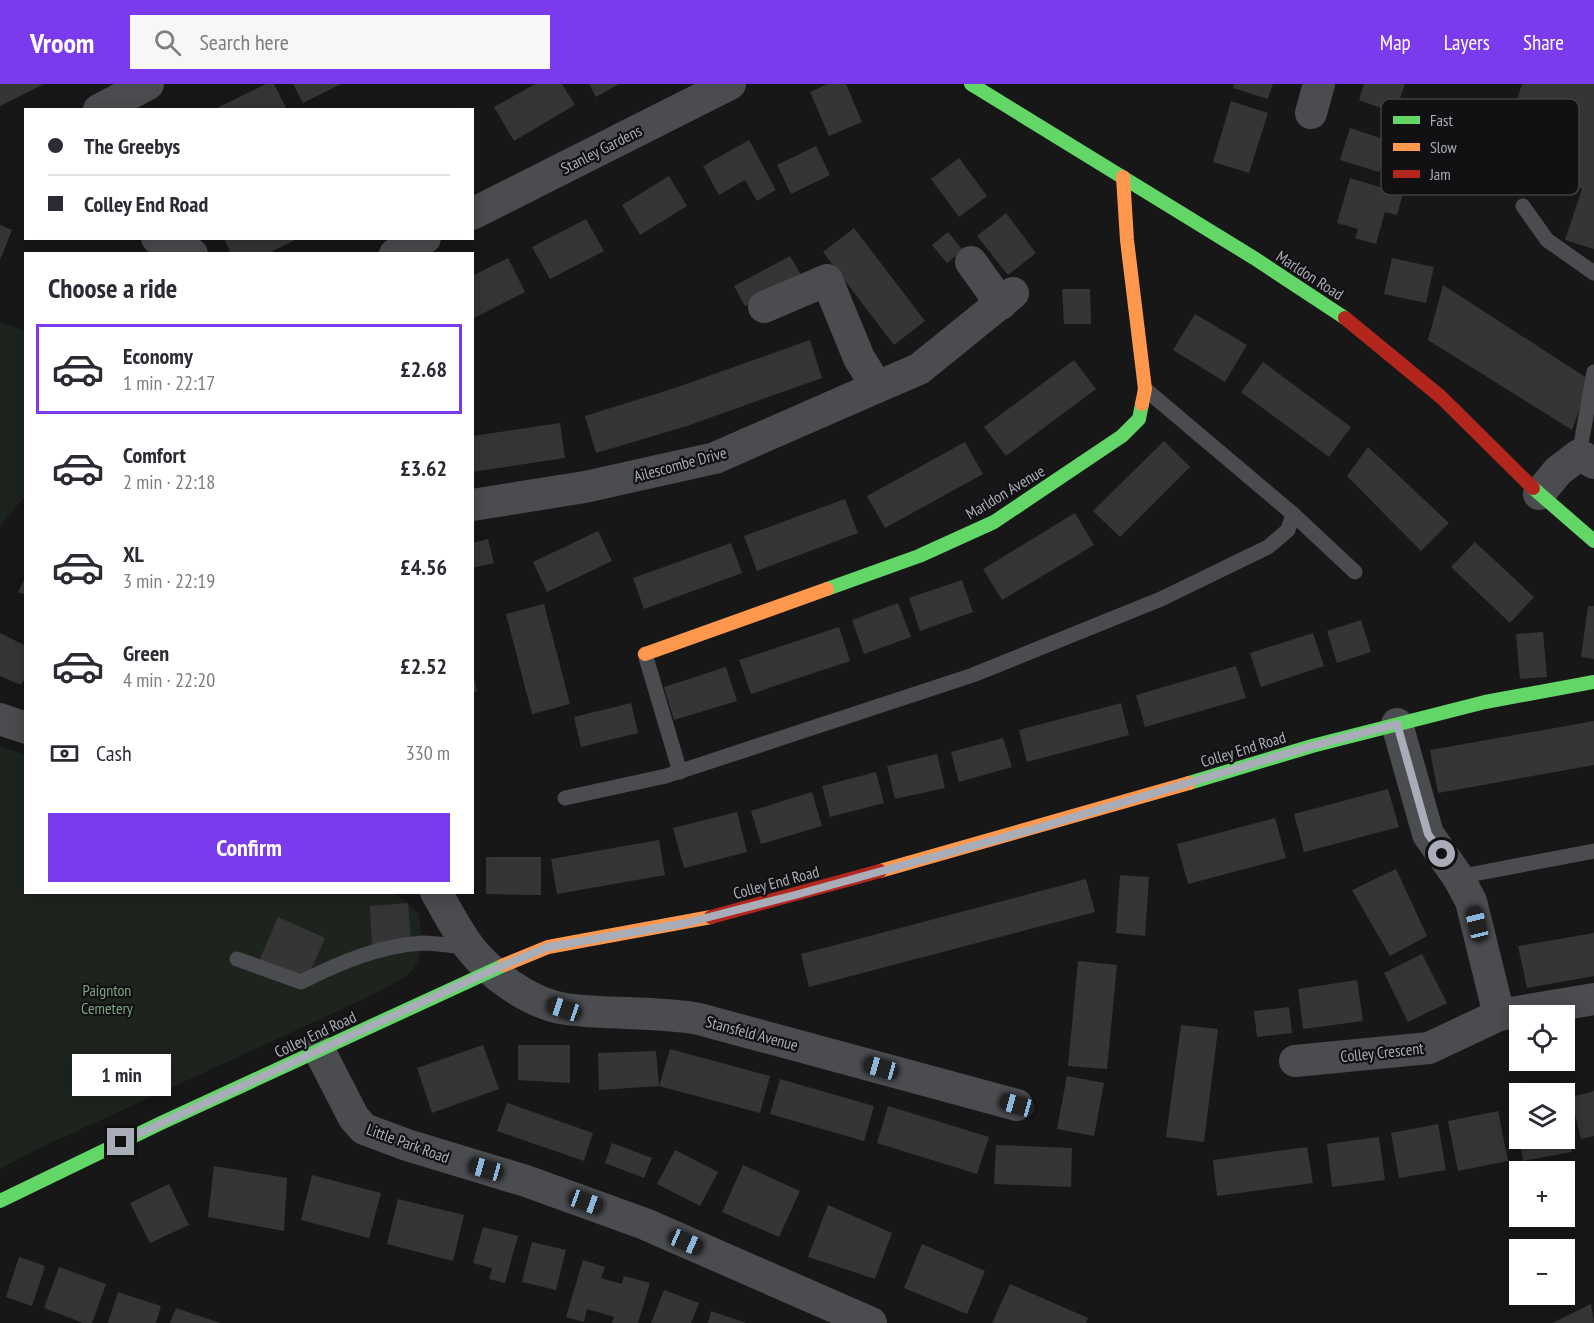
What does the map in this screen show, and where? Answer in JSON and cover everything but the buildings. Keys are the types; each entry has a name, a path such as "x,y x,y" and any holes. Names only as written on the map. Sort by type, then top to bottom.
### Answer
{"street":[{"path":"103,108 148,84"},
{"name":"Stanley Gardens","path":"474,213 730,84"},
{"name":"Marldon Road","path":"971,84 1123,177 1356,325 1441,397 1539,494 1594,541"},
{"name":"Marldon Avenue","path":"645,654 919,556 994,522 1122,436 1139,419 1145,389 1127,240 1123,177"},
{"path":"161,240 188,252"},
{"path":"399,252 421,240"},
{"name":"Ailescombe Drive","path":"474,505 585,488 716,458 919,369 1007,299 971,262"},
{"path":"764,307 827,280 859,358 877,387"},
{"path":"1539,494 1558,471 1587,459"},
{"name":"Colley End Road","path":"0,1201 319,1050 481,959 686,923 1034,829 1312,746 1485,702 1594,682"},
{"path":"0,719 24,727"},
{"path":"1397,724 1428,834 1458,877 1471,901 1499,1015"},
{"path":"437,894 481,959"},
{"name":"Stansfeld Avenue","path":"481,959 529,997 564,1009 664,1013 699,1018 1017,1105"},
{"name":"Colley Crescent","path":"1295,1061 1429,1048 1499,1015 1594,999"},
{"name":"Little Park Road","path":"319,1050 354,1118 364,1129 406,1145 526,1181 645,1224 871,1323"}],"lane":[{"path":"1523,206 1547,240 1594,273"},
{"path":"1587,459 1594,372"},
{"path":"1145,389 1293,514 1355,572"},
{"path":"565,798 680,772 973,675 1161,599 1268,547 1288,530 1293,514"},
{"path":"645,654 680,772"},
{"path":"1458,877 1594,851"},
{"path":"237,959 301,982 346,959 422,943 481,959"}],"green space":[{"path":"0,322 24,330 24,497 0,526"},
{"name":"Paignton Cemetery","path":"0,746 24,755 24,894 396,894 419,913 421,947 418,959 406,976 396,983 40,1148 0,1169"}],"traffic: fast":[{"path":"971,84 1254,258 1345,318"},
{"path":"827,589 919,556 994,522 1122,436 1139,419 1142,404"},
{"path":"1533,488 1594,541"},
{"path":"1189,783 1312,746 1485,702 1594,682"},
{"path":"0,1201 161,1123 504,965"}],"traffic: slow":[{"path":"1123,177 1127,240 1145,389 1142,404"},
{"path":"645,654 827,589"},
{"path":"880,871 1189,783"},
{"path":"504,965 548,947 711,917"}],"traffic: jam":[{"path":"1345,318 1441,397 1533,488"},
{"path":"711,917 880,871"}],"route":[{"path":"121,1142 492,970 548,947 686,923 795,895 1034,829 1312,746 1397,724 1428,834 1442,854"}]}
